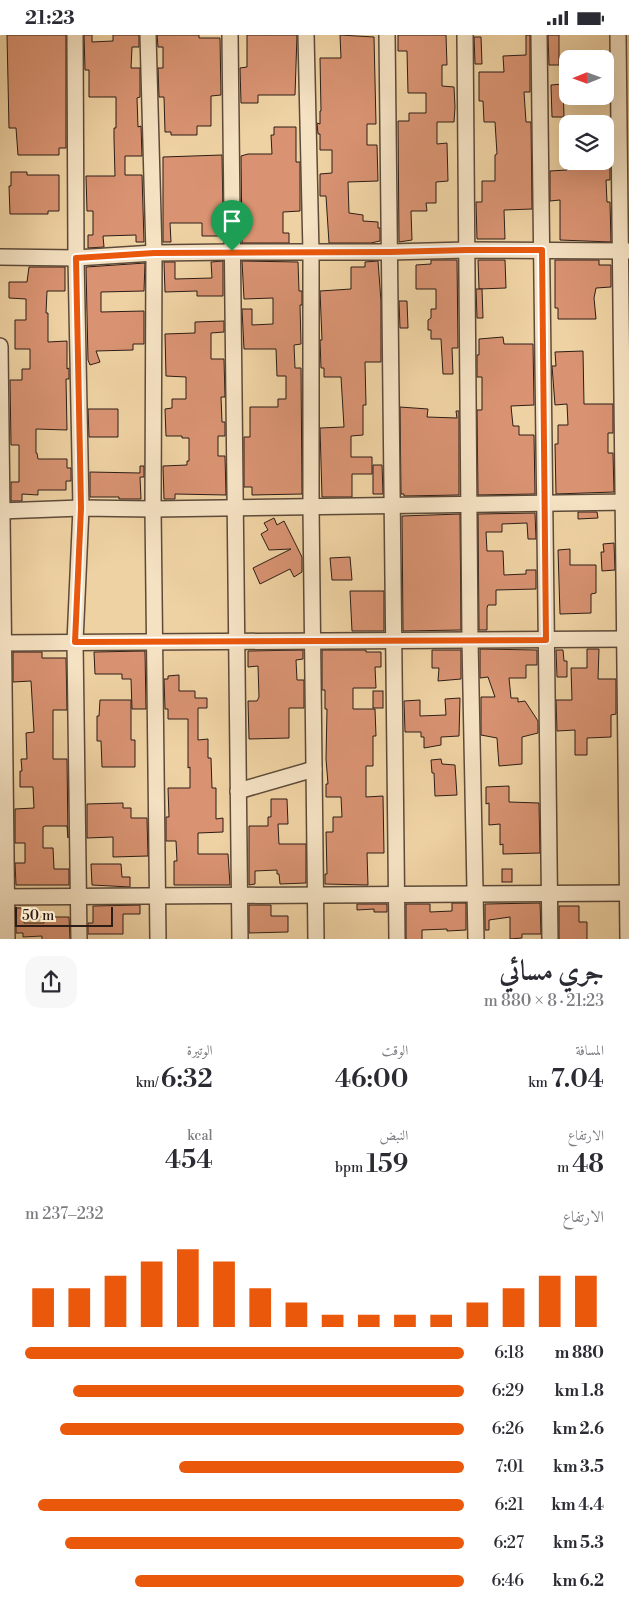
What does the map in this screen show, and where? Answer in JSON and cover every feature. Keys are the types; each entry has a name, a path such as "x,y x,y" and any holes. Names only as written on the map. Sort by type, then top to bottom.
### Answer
{"street":[{"path":"76,35 76,258 81,508 75,642 79,939"},
{"path":"148,35 154,253 153,509 158,939"},
{"path":"230,35 240,939"},
{"path":"306,35 311,252 311,507 316,939"},
{"path":"387,35 397,939"},
{"path":"465,35 470,640 476,939"},
{"path":"539,35 550,939"},
{"path":"618,35 625,251 628,939"},
{"path":"0,257 76,258 232,251 625,251"},
{"path":"0,346 3,897 7,939"},
{"path":"1,511 81,508 153,509 627,503"},
{"path":"2,643 627,639"},
{"path":"238,791 314,769"},
{"path":"3,897 628,893"}],"building":[{"path":"7,35 66,35 66,148 59,148 59,155 18,155 16,128 9,128"},
{"path":"84,35 92,35 92,42 113,41 113,35 139,35 139,47 132,47 131,68 140,68 140,97 137,98 138,127 141,126 142,156 125,156 125,175 142,175 144,242 136,242 136,235 103,236 104,247 88,248 88,235 93,235 93,211 87,211 86,176 115,176 114,128 116,128 116,97 89,97 89,70 85,70"},
{"path":"157,35 199,35 199,38 220,38 221,95 211,96 211,126 197,126 197,135 171,135 171,132 165,132 164,97 159,97 158,68 163,68 163,47 158,47"},
{"path":"247,35 297,35 295,95 258,95 258,103 241,103 240,68 247,67"},
{"path":"340,35 374,37 376,124 367,124 367,145 377,145 378,181 348,182 349,213 363,215 363,221 378,222 380,241 371,243 329,243 326,196 320,196 320,174 332,173 332,150 320,150 320,134 318,134 317,123 320,124 321,111 320,58 341,58"},
{"path":"398,35 446,35 447,65 442,65 442,86 454,87 455,107 454,122 437,122 437,144 447,143 448,181 436,182 436,203 426,203 427,211 411,211 412,240 399,242 398,121 409,121 409,113 426,113 426,93 408,93 407,51 398,51"},
{"path":"526,35 530,35 530,92 524,92 526,122 531,122 532,209 504,210 505,239 477,239 476,202 482,202 482,181 495,181 495,155 497,154 495,122 484,122 483,101 479,101 479,72 504,72 503,56 526,55"},
{"path":"548,35 559,35 559,65 549,65"},
{"path":"474,37 481,37 482,64 475,64"},
{"path":"559,84 559,105 564,105 564,115 559,115 559,117 552,117 551,85"},
{"path":"274,127 296,127 296,162 300,162 300,211 283,212 283,233 289,233 289,243 242,243 241,156 248,154 272,154 271,135 274,135"},
{"path":"222,155 223,213 221,236 202,236 202,223 170,223 171,242 163,242 163,157"},
{"path":"610,170 610,180 606,180 607,202 610,202 611,242 560,240 560,200 550,201 550,171"},
{"path":"11,172 27,172 27,175 59,175 59,211 48,211 48,214 10,214 9,186 11,186"},
{"path":"431,260 457,260 458,348 452,348 453,374 443,374 441,339 431,339 431,330 428,330 431,309 436,309 436,289 416,289 416,265 431,264"},
{"path":"478,260 505,260 506,288 479,289"},
{"path":"555,260 599,260 599,265 611,265 611,287 596,288 594,298 596,319 558,319 558,308 555,308"},
{"path":"223,261 223,296 197,296 197,291 165,292 164,262 175,262 175,279 212,278 211,262"},
{"path":"242,261 298,262 299,291 302,291 302,305 300,305 301,344 294,345 295,368 301,368 302,494 252,495 252,487 244,487 244,437 250,437 250,407 278,407 278,399 286,399 286,376 277,376 276,349 244,349 242,309 252,309 252,325 273,324 273,298 244,299"},
{"path":"378,261 381,301 381,362 365,362 366,405 363,405 363,435 351,436 351,457 372,457 372,474 352,474 352,497 322,497 320,428 344,427 341,377 324,377 324,368 321,368 320,291 351,289 351,267 365,267 365,262"},
{"path":"145,263 144,291 101,292 101,312 144,311 144,344 133,344 133,350 96,351 100,362 90,365 88,360 86,267"},
{"path":"29,267 65,267 65,291 47,291 46,313 48,313 48,342 67,341 69,379 66,379 67,430 36,429 36,453 38,459 67,459 67,468 71,468 71,481 66,481 66,490 38,490 38,495 22,494 22,501 11,501 11,482 19,482 19,445 11,445 10,380 22,380 22,369 30,369 30,349 15,349 15,320 26,320 26,299 9,298 9,282 27,282"},
{"path":"476,289 482,289 483,318 477,318"},
{"path":"399,301 407,301 408,328 400,328"},
{"path":"224,321 224,332 211,333 211,359 224,359 225,397 221,397 222,422 225,422 225,436 218,436 218,456 225,456 226,495 175,494 175,499 164,499 163,466 187,465 187,461 189,461 189,438 166,436 165,409 172,408 172,399 186,399 186,377 166,376 165,334 195,333 195,322"},
{"path":"503,337 504,344 533,344 534,405 511,406 513,426 519,426 519,435 534,435 535,494 478,495 477,410 482,410 482,377 477,377 479,339"},
{"path":"583,351 584,404 613,404 613,433 608,433 608,453 613,453 614,492 556,494 555,444 558,444 558,425 568,425 567,404 555,405 552,366 556,366 555,352"},
{"path":"400,407 428,409 427,417 457,418 456,411 459,411 459,495 404,496 404,494 401,494"},
{"path":"88,409 118,409 118,437 89,437"},
{"path":"373,465 382,465 383,494 373,494"},
{"path":"140,466 144,466 144,477 140,477 141,499 90,497 90,472 140,473"},
{"path":"578,512 597,512 598,518 578,519"},
{"path":"535,513 536,539 528,539 527,523 502,524 502,532 486,532 487,551 503,551 504,575 526,574 526,570 536,570 536,589 496,590 496,605 488,605 487,608 487,630 479,630 478,514"},
{"path":"460,514 461,630 403,631 402,516"},
{"path":"274,518 277,525 284,521 302,557 302,572 294,577 290,569 260,584 253,568 291,549 269,550 261,534 268,530 264,523"},
{"path":"614,543 615,570 602,571 601,552 604,552 603,544"},
{"path":"570,549 570,565 596,565 596,593 591,594 591,613 560,614 558,550"},
{"path":"350,557 352,580 332,580 330,558"},
{"path":"350,591 384,591 384,631 352,631"},
{"path":"480,649 537,650 537,665 526,665 526,678 509,678 511,698 518,698 518,702 525,701 538,721 538,733 522,737 522,764 499,766 497,738 481,735 481,697 495,697 488,677 480,678"},
{"path":"587,649 599,649 598,679 616,679 616,714 611,715 611,737 587,738 587,755 575,755 575,730 557,731 556,700 572,700 571,668 587,668"},
{"path":"303,650 303,659 296,660 297,680 304,680 304,708 289,708 289,738 249,739 248,701 257,701 259,697 258,666 248,667 248,651"},
{"path":"322,650 381,652 381,667 375,667 376,688 353,688 353,709 375,709 376,736 373,736 373,766 366,766 366,797 383,796 384,853 367,853 368,885 325,884 325,874 327,874 326,832 333,832 333,817 342,817 341,797 326,797 326,784 328,784 326,759 327,709 325,709 325,690 322,690"},
{"path":"432,650 461,650 461,679 438,681 439,668 432,668"},
{"path":"556,650 563,650 564,661 567,661 567,677 557,677"},
{"path":"145,651 146,709 132,709 131,679 122,679 122,674 95,674 94,652"},
{"path":"13,652 42,652 42,658 66,658 67,710 53,710 53,759 67,759 68,838 67,826 45,826 43,827 43,848 53,848 54,869 69,869 69,885 16,885 15,863 25,863 25,843 15,843 15,809 34,808 33,787 20,787 20,771 22,771 21,759 27,759 26,733 34,732 31,681 13,682"},
{"path":"179,675 179,691 195,691 195,698 207,698 207,708 198,708 198,740 208,739 208,758 211,758 212,788 216,788 216,819 223,818 223,832 198,833 198,854 228,854 230,885 174,885 174,861 177,861 176,841 166,841 166,817 169,817 168,788 190,788 188,719 168,719 168,709 165,709 164,679 168,679 168,676"},
{"path":"373,691 383,691 383,708 373,708"},
{"path":"460,698 459,736 441,737 441,745 424,748 424,737 421,737 421,732 405,732 404,701 420,700 420,716 446,715 445,699"},
{"path":"100,700 131,700 131,740 135,740 135,767 102,767 101,741 97,741 97,716 99,716"},
{"path":"441,759 442,764 455,765 457,795 435,796 434,773 432,773 431,760"},
{"path":"509,786 509,802 539,803 540,853 503,854 503,844 500,845 500,824 489,825 489,803 486,804 486,787"},
{"path":"271,799 287,799 288,824 278,824 279,844 306,844 306,883 280,884 277,870 255,871 255,884 249,885 249,826 268,826 268,817 271,817"},
{"path":"123,803 123,808 131,808 131,818 147,818 148,856 113,857 113,837 87,838 87,804"},
{"path":"91,864 121,864 122,877 130,877 130,887 92,885"},
{"path":"502,869 512,869 512,882 502,882"},
{"path":"452,903 466,903 466,930 422,930 422,939 406,939 406,904 430,904 430,912 452,911"},
{"path":"540,903 541,934 522,934 522,938 510,939 510,917 489,920 489,930 485,930 485,904"},
{"path":"357,904 387,904 387,912 374,912 374,909 357,910"},
{"path":"140,905 140,914 123,914 123,934 88,934 88,923 93,923 93,906"},
{"path":"249,905 271,905 271,916 288,916 288,932 249,933"},
{"path":"559,906 579,906 579,922 587,922 587,939 559,939"},
{"path":"16,908 24,908 24,923 44,923 44,917 69,917 70,939 42,939 42,936 23,937 23,933 16,933"}],"route":[{"path":"542,250 546,640 75,642 81,508 76,258 232,251 390,252 542,250"}]}
